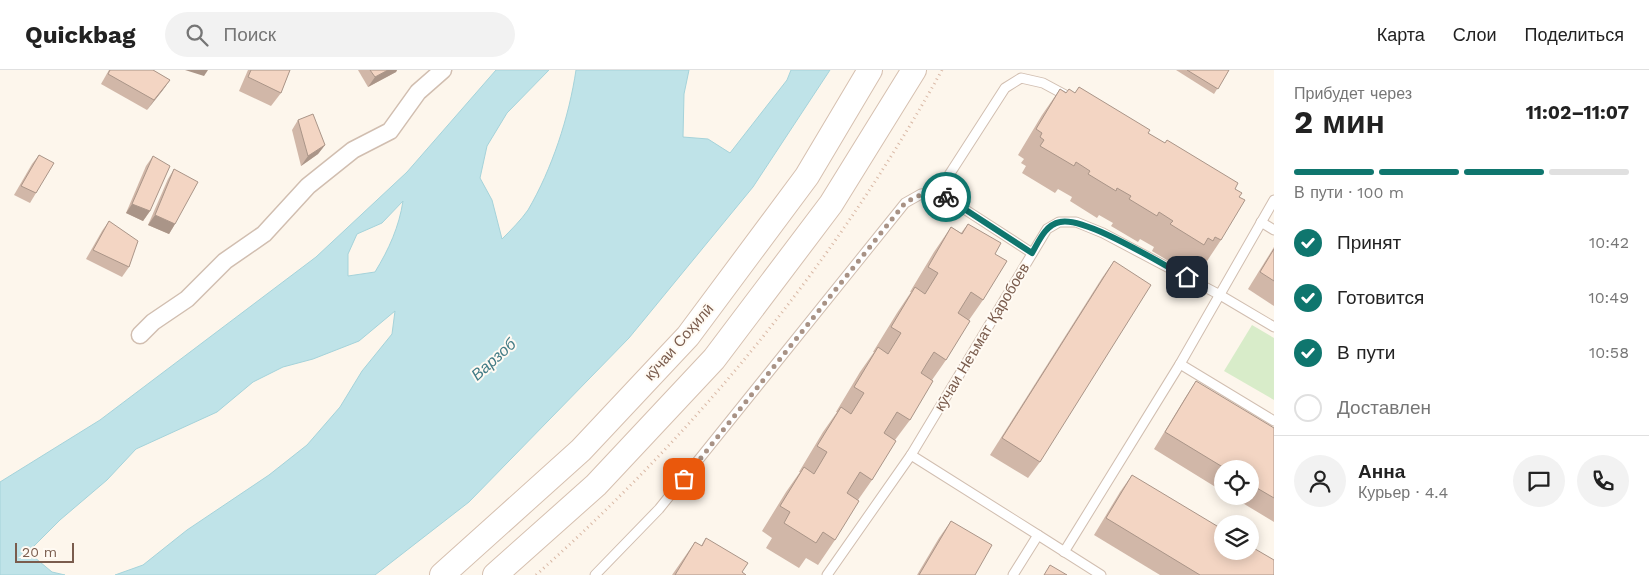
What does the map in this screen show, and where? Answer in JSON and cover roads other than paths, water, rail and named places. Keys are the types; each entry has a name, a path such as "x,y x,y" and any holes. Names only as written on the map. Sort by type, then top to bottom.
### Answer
{"main road":[{"name":"кӯчаи Соҳилӣ","path":"442,575 581,450 688,336 807,176 870,70"},
{"path":"495,575 596,485 714,359 831,204 914,70"}],"street":[{"path":"140,335 152,322 187,299 225,261 264,234 308,186 353,150 390,131 418,92 443,70"}],"lane":[{"path":"938,192 1005,88 1021,78 1043,83 1077,102"},
{"path":"595,575 659,509 905,203 921,194 938,192 1032,253"},
{"path":"1064,552 1180,364 1274,200"},
{"name":"кӯчаи Неъмат Қаробоев","path":"827,575 911,456 1046,229 1059,222 1076,222 1103,233 1220,295 1274,327"},
{"path":"1261,222 1274,230"},
{"path":"1180,364 1274,421"},
{"path":"911,456 1101,575"},
{"path":"1013,575 1038,536"}],"water":[{"name":"Варзоб","path":"496,70 549,70 507,113 487,146 480,178 492,200 502,239 528,210 545,177 564,124 576,70 689,70 684,94 683,137 708,139 730,153 787,80 791,70 830,70 753,187 629,338 469,502 375,575 115,575 143,565 187,530 269,475 307,445 340,407 362,371 392,334 395,311 359,341 313,359 283,367 253,382 217,412 136,449 107,480 60,520 28,552 52,572 65,575 0,575 0,482 100,420 316,257 407,172","holes":["403,201 393,238 375,272 348,276 348,254 357,234 382,223"]}]}
